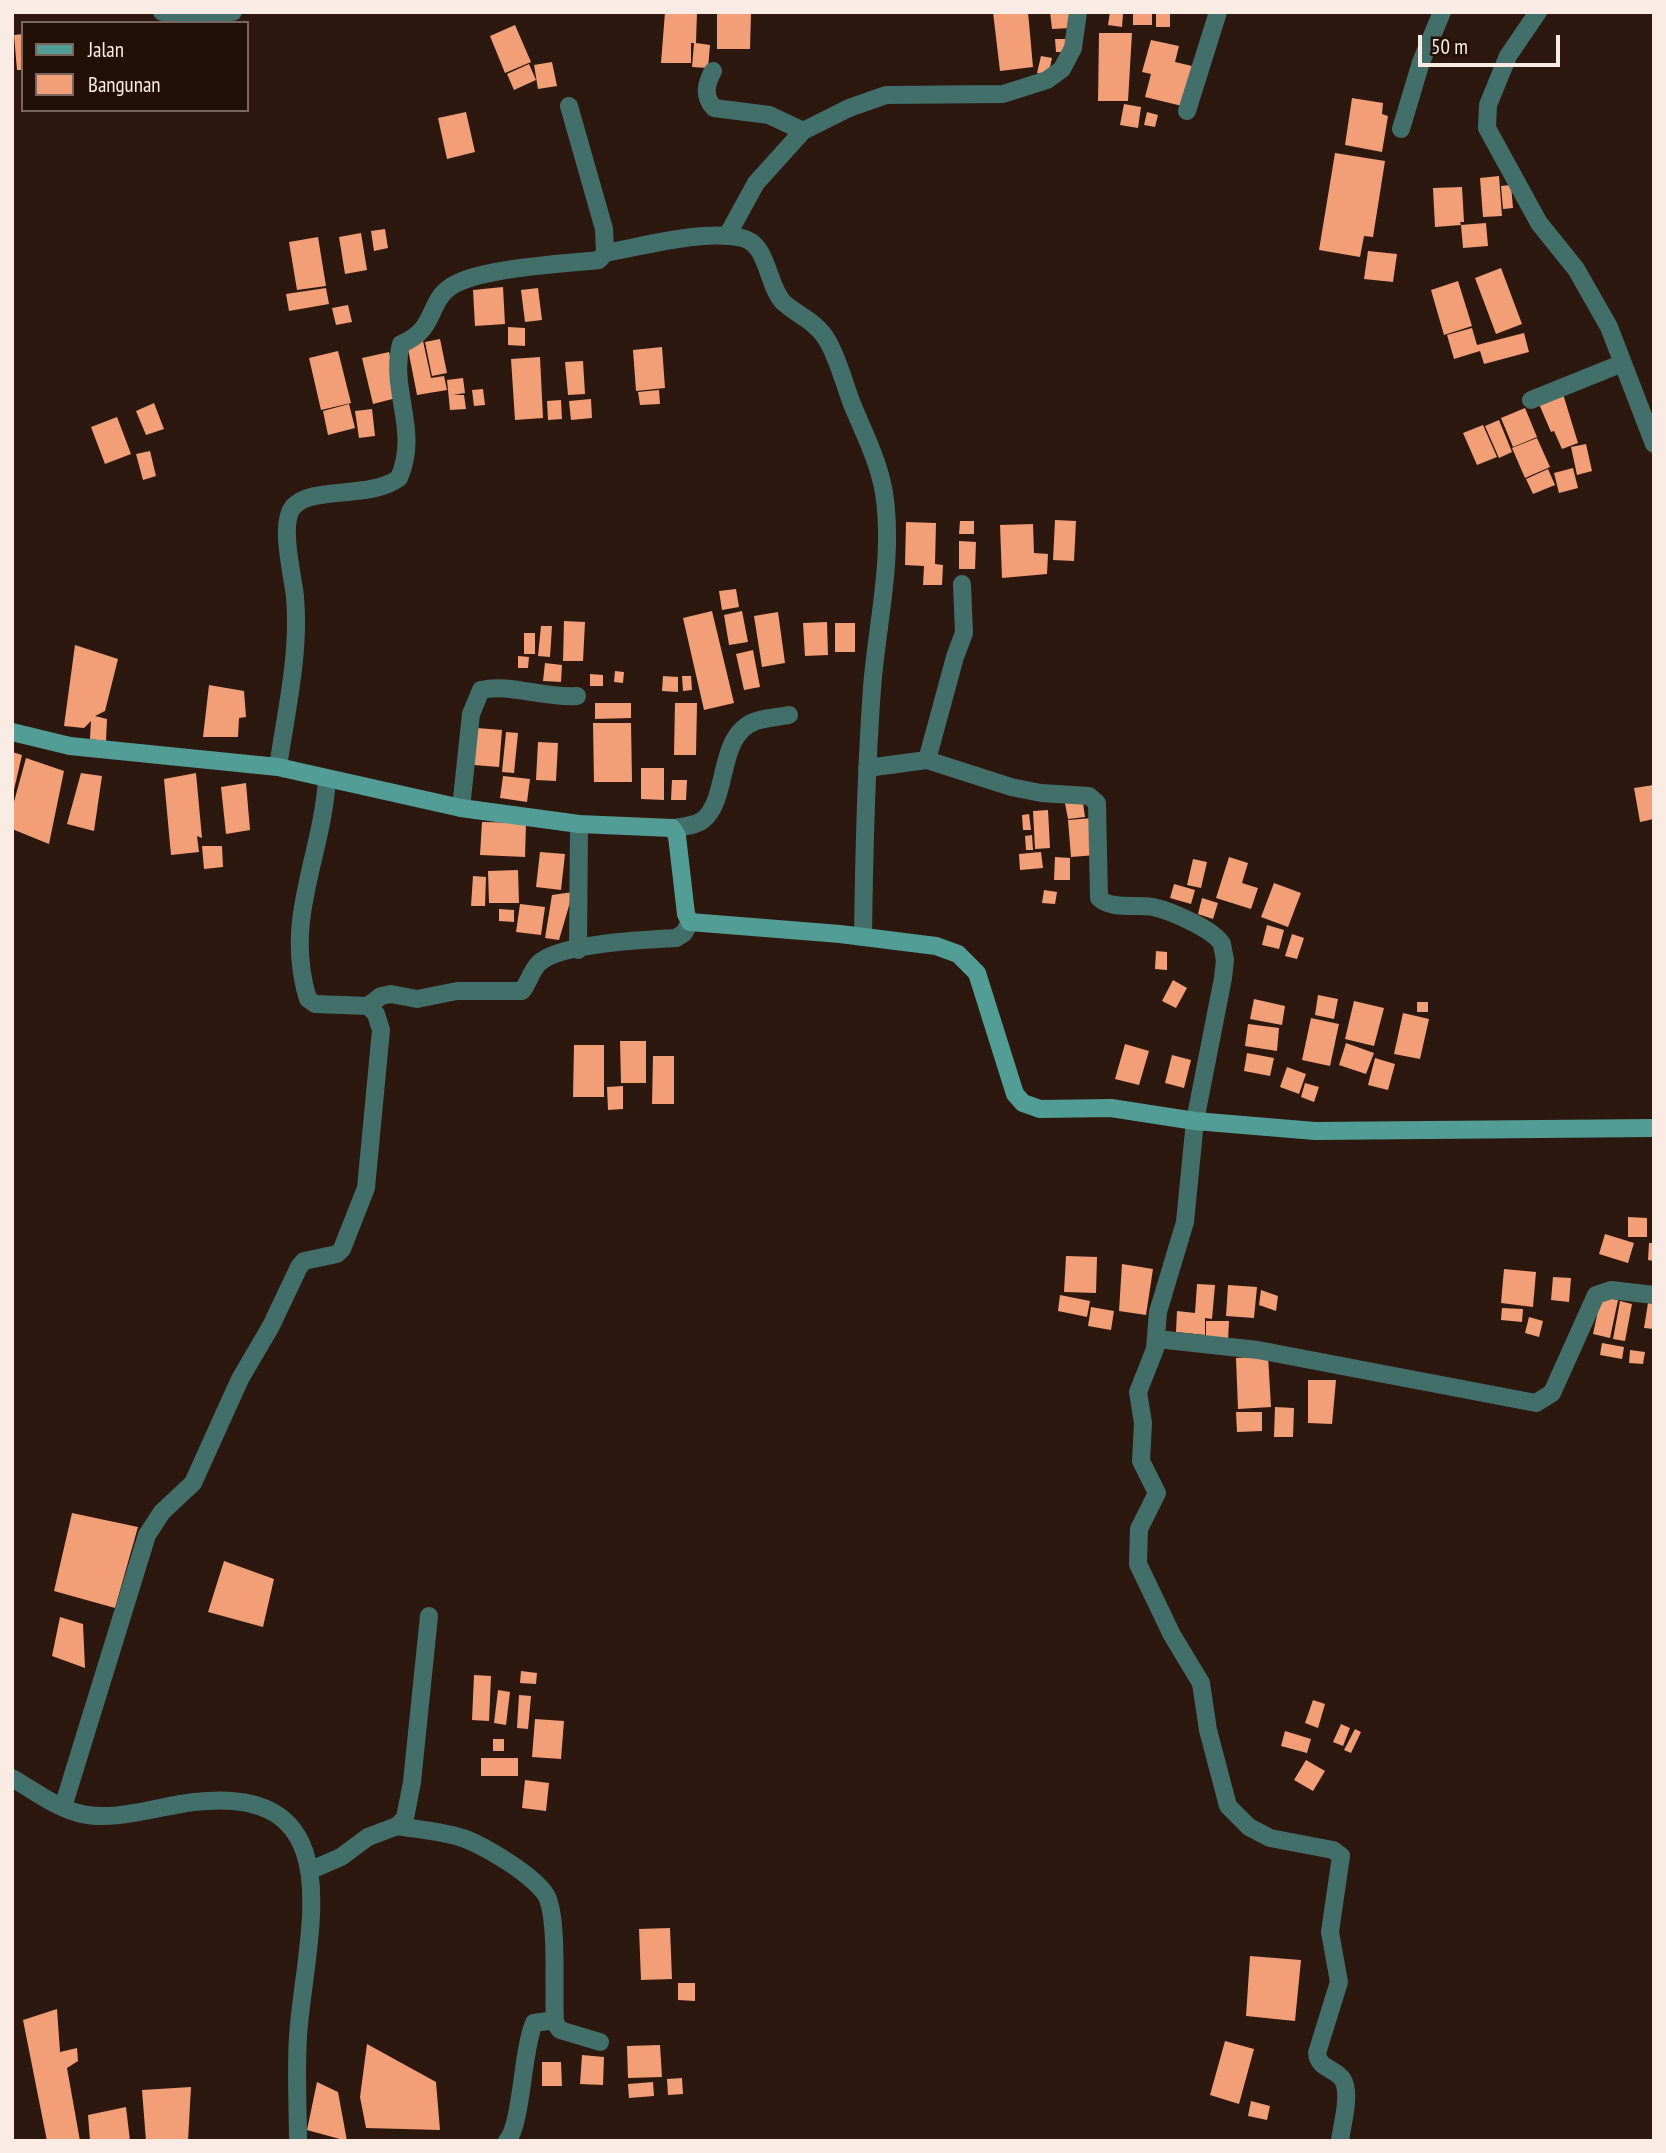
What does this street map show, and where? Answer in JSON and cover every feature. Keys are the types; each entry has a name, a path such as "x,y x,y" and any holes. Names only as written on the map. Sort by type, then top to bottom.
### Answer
{"street":[{"path":"162,12 233,12"},
{"path":"727,236 756,183 803,131 849,108 886,95 1003,94 1047,80 1062,69 1073,48 1078,12"},
{"path":"1187,111 1218,12"},
{"path":"1401,129 1421,62 1442,12"},
{"path":"1538,12 1508,56 1488,105 1487,128 1539,223 1576,269 1594,299 1623,363 1654,444"},
{"path":"713,71 706,85 707,95 714,108 769,115 803,131"},
{"path":"569,106 604,229 606,253"},
{"path":"278,767 297,617 288,546 288,517 293,507 312,496 373,491 399,478 409,448 397,369 401,344 427,326 442,294 449,287 471,278 599,260 606,253 667,242 727,236 744,238 759,251 769,280 782,301 802,314 827,339 874,456 883,492 888,543 872,686 863,937"},
{"path":"1531,400 1623,363"},
{"path":"927,760 964,632 962,584"},
{"path":"461,808 471,714 481,690 492,687 548,696 577,696"},
{"path":"12,732 69,746 278,767 461,808 579,824 672,828 693,825 711,811 718,797 726,757 743,730 754,721 789,715"},
{"path":"867,768 927,760 1011,787 1093,798 1098,815 1100,861 1096,881 1099,898 1104,903 1155,908 1189,921 1219,939 1224,952 1223,978 1195,1121 1185,1222 1158,1311 1157,1339 1138,1392 1143,1423 1141,1461 1157,1493 1139,1529 1138,1564 1172,1635 1201,1683 1208,1730 1228,1806 1249,1827 1270,1838 1333,1850 1341,1856 1330,1932 1339,1982 1317,2053 1321,2064 1339,2075 1346,2088 1340,2141"},
{"path":"327,779 325,813 298,931 308,999 315,1004 368,1006 381,996 391,994 417,999 457,991 522,991 539,963 548,957 614,941 676,938 684,933 690,922"},
{"path":"578,950 579,824"},
{"path":"672,828 677,836 686,915 690,922"},
{"path":"690,922 741,924 936,946 969,961 977,973 986,997 1009,1079 1023,1103 1040,1109 1111,1108 1195,1121 1315,1130 1654,1128"},
{"path":"63,1807 147,1535 162,1512 193,1483 240,1379 271,1326 299,1266 304,1261 337,1254 358,1214 366,1188 381,1044 376,1014 368,1006"},
{"path":"1157,1339 1258,1350 1536,1403 1552,1392 1596,1295 1611,1290 1654,1295"},
{"path":"311,1870 341,1857 369,1837 397,1826 405,1818 412,1782 429,1616"},
{"path":"12,1779 79,1814 103,1814 208,1800 257,1803 293,1828 311,1870 311,1912 298,2032 302,2139"},
{"path":"397,1826 457,1836 475,1843 541,1888 548,1899 552,1926 555,2020 560,2030 600,2042"},
{"path":"506,2141 514,2123 530,2032 534,2023 555,2020"}],"building":[{"path":"665,12 697,12 696,43 710,45 708,68 692,67 694,43 691,43 691,63 661,63"},
{"path":"717,12 751,12 750,49 717,49"},
{"path":"993,12 1028,12 1033,67 1000,71"},
{"path":"1050,12 1069,12 1071,28 1052,29"},
{"path":"1110,12 1123,14 1122,27 1108,25"},
{"path":"1133,12 1152,12 1152,25 1133,25"},
{"path":"1156,12 1170,12 1170,27 1156,27"},
{"path":"515,25 531,62 505,73 490,36"},
{"path":"1099,33 1132,33 1128,101 1098,101"},
{"path":"21,34 21,70 17,70 14,35"},
{"path":"1055,39 1066,39 1066,52 1056,52"},
{"path":"1151,40 1179,46 1175,62 1192,66 1182,106 1145,97 1151,74 1142,72"},
{"path":"1041,56 1052,58 1048,76 1037,73"},
{"path":"552,62 557,86 538,89 534,65"},
{"path":"529,64 536,80 514,90 507,74"},
{"path":"1352,98 1383,103 1382,114 1388,116 1382,152 1345,145"},
{"path":"1124,104 1141,107 1138,128 1120,125"},
{"path":"466,112 475,152 447,159 438,118"},
{"path":"1147,112 1158,115 1155,127 1144,125"},
{"path":"1335,153 1385,161 1373,237 1364,236 1360,257 1319,250"},
{"path":"1499,176 1502,216 1483,217 1480,178"},
{"path":"1511,185 1513,208 1503,209 1501,186"},
{"path":"1462,187 1464,222 1460,222 1461,225 1435,227 1433,188"},
{"path":"1486,223 1488,246 1463,248 1461,225"},
{"path":"385,229 388,248 374,251 371,231"},
{"path":"361,233 367,270 345,274 339,237"},
{"path":"318,237 326,286 297,290 289,242"},
{"path":"1368,251 1397,254 1393,282 1364,279"},
{"path":"1501,268 1522,324 1496,334 1475,278"},
{"path":"1458,281 1472,326 1444,335 1431,290"},
{"path":"503,287 505,324 475,326 473,290"},
{"path":"326,288 329,304 289,311 286,294"},
{"path":"538,288 542,320 525,322 521,290"},
{"path":"348,305 352,322 336,325 332,308"},
{"path":"508,327 525,328 525,346 508,345"},
{"path":"1472,328 1477,345 1524,333 1529,352 1484,364 1480,351 1454,359 1447,335"},
{"path":"440,339 447,373 432,376 425,342"},
{"path":"423,341 431,378 444,376 447,390 417,395 407,344"},
{"path":"662,347 665,388 636,391 633,350"},
{"path":"338,351 351,403 321,410 309,358"},
{"path":"389,352 400,397 373,404 362,358"},
{"path":"540,357 543,418 515,420 511,359"},
{"path":"583,361 585,394 568,395 565,362"},
{"path":"463,378 465,393 453,395 464,395 466,409 450,410 447,380"},
{"path":"483,389 485,405 474,406 472,390"},
{"path":"659,390 660,404 640,405 638,392"},
{"path":"1563,394 1578,443 1562,449 1539,404"},
{"path":"591,399 592,418 571,420 569,401"},
{"path":"561,400 562,419 548,420 547,401"},
{"path":"154,403 164,429 146,435 136,411"},
{"path":"349,404 355,428 328,435 323,411"},
{"path":"1525,408 1537,437 1513,447 1501,418"},
{"path":"372,409 375,436 359,438 355,411"},
{"path":"117,417 131,454 105,464 91,427"},
{"path":"1499,420 1512,452 1499,458 1485,426"},
{"path":"1483,425 1497,457 1477,465 1463,433"},
{"path":"1537,438 1550,467 1525,478 1512,448"},
{"path":"1586,444 1592,471 1577,475 1571,447"},
{"path":"150,451 156,476 143,480 136,454"},
{"path":"1573,468 1578,488 1559,493 1554,473"},
{"path":"1548,469 1555,485 1533,494 1526,479"},
{"path":"1055,520 1076,521 1074,561 1053,560"},
{"path":"960,521 974,521 974,534 959,534"},
{"path":"906,522 936,523 935,564 943,565 942,585 923,585 924,566 905,565"},
{"path":"1033,524 1034,553 1048,554 1047,574 1002,578 1000,525"},
{"path":"959,541 976,542 975,569 959,569"},
{"path":"736,589 739,607 722,610 719,591"},
{"path":"712,611 734,703 704,710 683,618"},
{"path":"742,611 748,642 729,645 724,615"},
{"path":"778,612 785,663 762,667 754,616"},
{"path":"564,621 585,622 583,661 563,661"},
{"path":"827,622 828,655 805,656 803,623"},
{"path":"835,623 855,623 855,652 835,652"},
{"path":"541,626 552,626 550,657 538,656"},
{"path":"524,633 535,633 535,654 524,654"},
{"path":"75,645 118,659 105,711 95,716 107,719 106,741 90,739 91,721 84,728 64,726"},
{"path":"753,650 760,687 744,690 736,654"},
{"path":"518,656 529,657 528,668 518,668"},
{"path":"545,663 562,665 561,682 543,681"},
{"path":"615,671 624,672 623,683 614,682"},
{"path":"590,674 603,675 603,686 590,686"},
{"path":"663,676 678,677 678,692 662,691"},
{"path":"682,676 691,676 692,690 683,691"},
{"path":"209,685 244,691 246,717 239,718 238,737 203,737"},
{"path":"595,703 631,703 631,718 595,719"},
{"path":"675,703 697,703 696,755 674,755"},
{"path":"593,723 631,723 632,782 594,782"},
{"path":"477,728 502,730 499,767 474,765"},
{"path":"506,732 518,733 514,773 502,772"},
{"path":"538,742 558,743 556,781 536,780"},
{"path":"12,752 22,755 13,794 12,794"},
{"path":"26,758 64,771 49,844 12,829 12,809"},
{"path":"641,768 664,768 664,800 641,799"},
{"path":"81,773 102,776 94,831 67,824"},
{"path":"196,773 202,838 197,836 199,852 171,855 164,779"},
{"path":"503,776 530,779 527,802 500,798"},
{"path":"672,780 687,780 686,800 671,800"},
{"path":"246,783 250,830 226,834 221,787"},
{"path":"1654,785 1654,819 1640,822 1634,788"},
{"path":"1082,796 1085,817 1068,819 1064,798"},
{"path":"1048,810 1050,848 1035,849 1033,811"},
{"path":"1029,814 1031,830 1023,830 1022,815"},
{"path":"1093,818 1096,855 1071,857 1068,820"},
{"path":"482,822 526,823 525,857 480,855"},
{"path":"1032,835 1033,850 1026,850 1025,836"},
{"path":"202,846 222,846 223,867 204,869"},
{"path":"540,852 565,854 561,890 536,887"},
{"path":"1041,852 1043,868 1020,870 1019,854"},
{"path":"1055,857 1070,858 1070,880 1054,880"},
{"path":"1229,857 1248,863 1242,883 1258,888 1251,909 1216,898"},
{"path":"1193,859 1207,862 1201,888 1187,885"},
{"path":"518,870 519,903 489,903 488,871"},
{"path":"473,876 486,877 485,906 471,906"},
{"path":"1274,883 1301,893 1288,927 1261,917"},
{"path":"1174,884 1195,890 1191,904 1170,898"},
{"path":"1044,890 1057,892 1055,904 1042,903"},
{"path":"573,892 559,940 545,938 552,895"},
{"path":"1202,898 1218,903 1213,919 1198,914"},
{"path":"520,904 545,907 541,935 516,932"},
{"path":"499,909 514,910 514,922 499,921"},
{"path":"1267,925 1284,930 1279,949 1262,945"},
{"path":"1292,934 1304,938 1297,959 1285,956"},
{"path":"1156,951 1167,952 1167,970 1155,969"},
{"path":"1173,980 1187,988 1176,1008 1162,1001"},
{"path":"1318,995 1338,999 1334,1019 1315,1015"},
{"path":"1254,999 1285,1006 1282,1025 1250,1019"},
{"path":"1354,1001 1384,1008 1374,1046 1345,1039"},
{"path":"1417,1002 1428,1002 1428,1012 1417,1012"},
{"path":"1403,1013 1429,1019 1420,1059 1394,1054"},
{"path":"1311,1018 1339,1024 1330,1066 1302,1060"},
{"path":"1248,1024 1279,1028 1277,1051 1245,1046"},
{"path":"620,1041 646,1041 646,1083 621,1083"},
{"path":"1346,1043 1374,1053 1366,1074 1339,1065"},
{"path":"1125,1044 1149,1051 1139,1085 1115,1079"},
{"path":"574,1045 604,1045 604,1097 573,1097"},
{"path":"1247,1053 1274,1058 1270,1076 1244,1071"},
{"path":"1172,1055 1191,1060 1184,1088 1165,1083"},
{"path":"653,1056 674,1056 674,1104 652,1104"},
{"path":"1375,1058 1395,1064 1388,1090 1368,1085"},
{"path":"1287,1067 1306,1074 1299,1094 1280,1087"},
{"path":"1305,1083 1319,1087 1314,1102 1301,1097"},
{"path":"623,1086 623,1109 608,1110 607,1087"},
{"path":"1628,1217 1647,1218 1647,1237 1628,1237"},
{"path":"1605,1234 1634,1243 1628,1263 1599,1254"},
{"path":"1649,1243 1654,1243 1654,1261 1648,1260"},
{"path":"1066,1256 1097,1257 1096,1293 1064,1292"},
{"path":"1122,1264 1153,1269 1146,1315 1119,1311"},
{"path":"1504,1269 1536,1272 1533,1307 1501,1303"},
{"path":"1553,1277 1571,1278 1569,1302 1551,1300"},
{"path":"1197,1284 1215,1285 1212,1319 1205,1318 1205,1335 1176,1332 1177,1311 1195,1313"},
{"path":"1228,1285 1257,1287 1254,1318 1226,1316"},
{"path":"1261,1290 1278,1296 1276,1311 1259,1305"},
{"path":"1060,1295 1090,1301 1087,1317 1058,1311"},
{"path":"1601,1297 1618,1300 1610,1338 1593,1334"},
{"path":"1620,1301 1632,1304 1625,1341 1613,1339"},
{"path":"1648,1303 1654,1304 1654,1329 1644,1328"},
{"path":"1091,1307 1114,1311 1111,1330 1088,1326"},
{"path":"1502,1308 1523,1309 1522,1322 1501,1320"},
{"path":"1529,1317 1543,1321 1539,1337 1525,1333"},
{"path":"1206,1321 1229,1321 1228,1340 1206,1340"},
{"path":"1602,1343 1624,1347 1622,1359 1600,1355"},
{"path":"1630,1350 1645,1352 1643,1364 1629,1363"},
{"path":"1268,1356 1271,1407 1238,1409 1236,1358"},
{"path":"1308,1380 1336,1380 1332,1424 1308,1423"},
{"path":"1275,1407 1294,1408 1293,1437 1274,1437"},
{"path":"1236,1412 1262,1412 1262,1431 1237,1432"},
{"path":"72,1513 138,1527 115,1608 54,1591"},
{"path":"224,1561 274,1579 263,1627 208,1612"},
{"path":"60,1617 83,1624 85,1668 52,1656"},
{"path":"521,1671 537,1673 536,1684 520,1683"},
{"path":"474,1675 491,1676 489,1721 472,1720"},
{"path":"498,1690 510,1692 506,1725 494,1723"},
{"path":"519,1695 531,1696 528,1729 517,1728"},
{"path":"1313,1700 1325,1704 1318,1728 1305,1723"},
{"path":"535,1719 564,1721 561,1759 532,1757"},
{"path":"1341,1724 1350,1728 1343,1746 1333,1742"},
{"path":"1355,1729 1361,1732 1351,1753 1344,1750"},
{"path":"1285,1731 1311,1739 1307,1753 1281,1746"},
{"path":"493,1739 504,1739 504,1751 493,1751"},
{"path":"481,1758 518,1758 518,1776 481,1776"},
{"path":"1306,1760 1325,1771 1313,1791 1294,1780"},
{"path":"525,1780 549,1783 546,1811 522,1808"},
{"path":"670,1928 672,1979 641,1980 639,1929"},
{"path":"1250,1956 1301,1960 1295,2021 1246,2016"},
{"path":"678,1983 695,1983 695,2001 678,2000"},
{"path":"57,2009 60,2052 77,2048 78,2061 67,2068 80,2141 47,2141 23,2020"},
{"path":"1225,2041 1254,2049 1239,2104 1210,2095"},
{"path":"367,2044 436,2082 440,2130 366,2128 360,2097"},
{"path":"660,2045 662,2077 628,2078 627,2046"},
{"path":"582,2055 604,2057 603,2085 580,2084"},
{"path":"542,2062 561,2062 562,2086 542,2086"},
{"path":"682,2078 683,2094 668,2095 667,2079"},
{"path":"317,2082 338,2092 347,2141 307,2130"},
{"path":"653,2082 654,2096 629,2098 628,2084"},
{"path":"191,2087 188,2141 146,2141 142,2090"},
{"path":"1251,2101 1270,2106 1267,2120 1248,2116"},
{"path":"126,2107 130,2141 90,2141 88,2115"}]}
